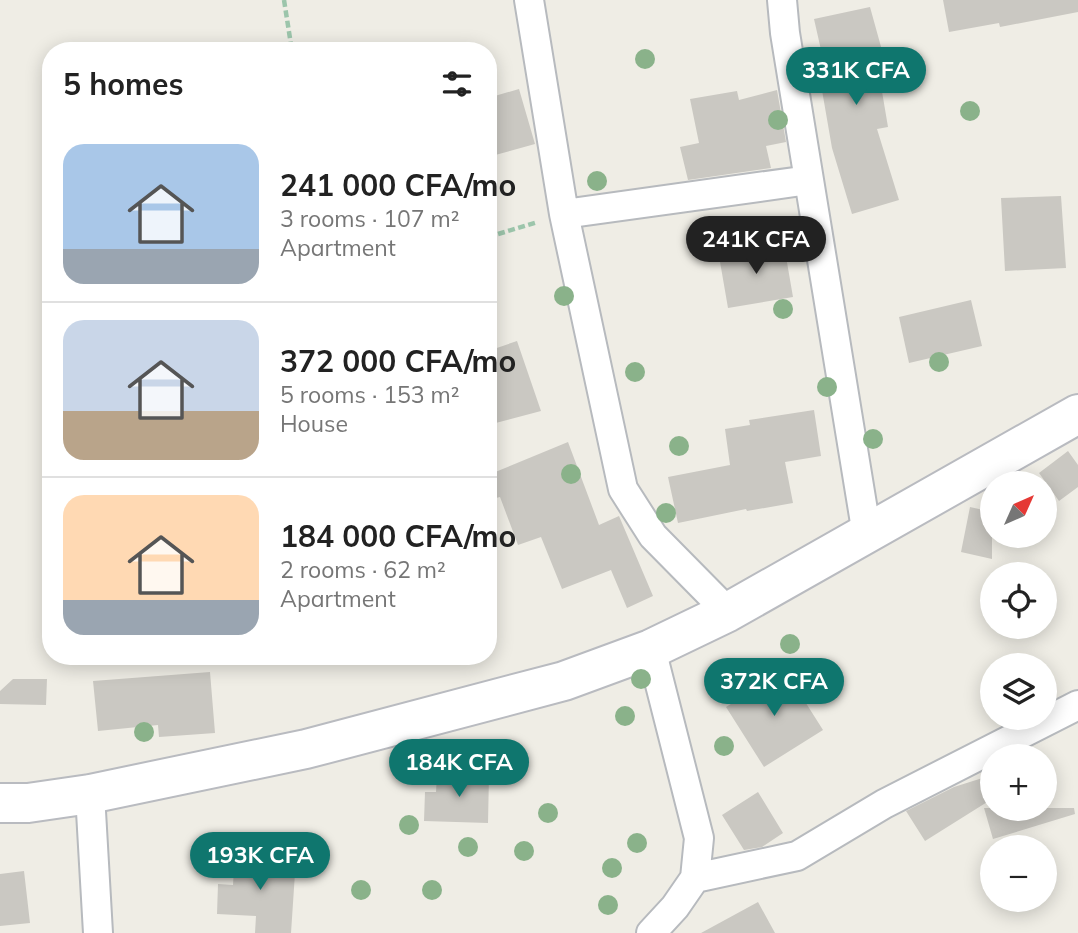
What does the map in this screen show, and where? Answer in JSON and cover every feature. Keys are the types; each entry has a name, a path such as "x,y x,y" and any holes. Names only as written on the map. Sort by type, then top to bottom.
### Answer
{"main road":[{"path":"0,803 28,803 90,794 306,749 564,681 651,649 728,612 1078,414"}],"street":[{"path":"529,0 564,214 623,489 653,536 728,612"},
{"path":"782,0 785,33 867,535"},
{"path":"564,214 809,180"},
{"path":"651,649 699,838 695,878 675,907 651,933"},
{"path":"695,878 797,856 884,804 1078,705"},
{"path":"90,794 98,933"}],"path":[{"path":"284,0 291,42"},
{"path":"497,234 564,214"}],"building":[{"path":"943,0 1078,0 1078,12 1000,27 999,23 949,32"},
{"path":"870,7 883,54 876,56 888,127 877,129 899,200 852,214 832,148 819,73 826,72 814,19"},
{"path":"519,89 535,144 497,155 497,95"},
{"path":"777,90 786,142 766,146 771,168 688,180 680,147 699,143 690,99 737,91 739,100"},
{"path":"1061,196 1066,268 1005,271 1001,198"},
{"path":"784,245 793,297 728,308 719,256"},
{"path":"971,300 982,346 909,363 899,317"},
{"path":"517,341 541,411 497,423 497,348"},
{"path":"814,410 821,456 785,462 793,503 747,511 746,509 678,523 668,477 730,465 725,429 750,425 749,420"},
{"path":"568,442 599,525 619,516 653,596 627,608 611,570 562,589 541,537 518,545 500,497 497,498 497,471"},
{"path":"1068,451 1078,465 1078,487 1059,501 1057,471 1042,471"},
{"path":"970,507 980,509 980,548 992,548 992,559 961,552"},
{"path":"785,670 823,730 764,767 726,707"},
{"path":"210,672 215,733 159,737 158,725 98,731 93,681"},
{"path":"13,679 47,679 46,705 0,704 0,691"},
{"path":"437,774 489,775 488,823 424,821 425,792 436,792"},
{"path":"980,779 980,807 925,841 906,811 954,787"},
{"path":"758,792 783,833 762,847 744,850 722,815"},
{"path":"1057,808 1074,808 1075,814 1057,819"},
{"path":"988,821 1052,821 1006,835 992,835"},
{"path":"235,851 288,855 287,872 295,873 291,933 255,933 256,916 217,914 218,884 233,885"},
{"path":"24,871 30,923 0,926 0,874"},
{"path":"758,902 775,933 701,933"}]}
